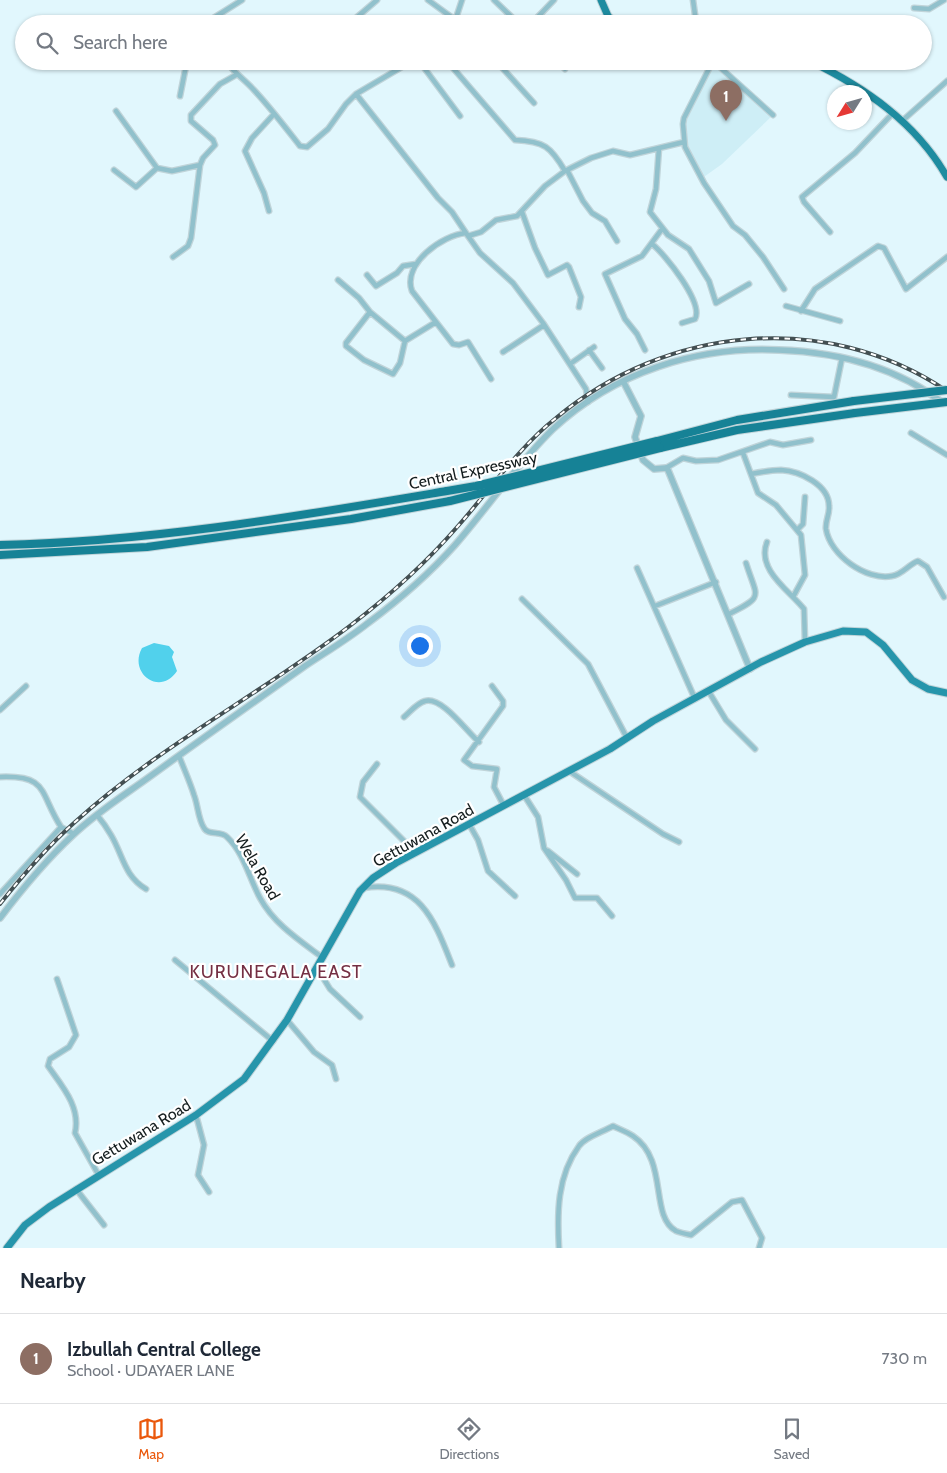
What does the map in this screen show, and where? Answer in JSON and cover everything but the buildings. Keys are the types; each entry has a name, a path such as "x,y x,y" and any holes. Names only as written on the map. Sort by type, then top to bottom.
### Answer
{"highway":[{"path":"601,0 608,15"},
{"path":"827,70 864,90 902,121 922,142 947,177"},
{"name":"Central Expressway","path":"0,555 13,556 147,547 352,519 476,496 737,420 854,401 947,390"},
{"name":"Central Expressway","path":"0,545 148,535 260,522 476,486 658,444 737,430 855,412 947,404"},
{"path":"0,560 13,556"}],"main road":[{"name":"Gettuwana Road","path":"8,1248 34,1217 98,1174 196,1115 244,1079 287,1020 362,888 382,872 415,852 504,806 750,669 805,642 843,631 866,632 883,644 912,680 928,689 947,693"}],"street":[{"path":"218,15 242,0"},
{"path":"359,15 376,0"},
{"path":"428,0 451,15"},
{"path":"457,15 462,0"},
{"path":"494,0 510,15"},
{"path":"540,15 554,0"},
{"path":"693,0 695,15"},
{"path":"914,8 929,9 944,0"},
{"path":"180,96 184,70"},
{"path":"232,70 252,88 300,146 307,147 328,129 346,104 356,94 397,70"},
{"path":"427,70 460,116"},
{"path":"455,70 515,140 534,141 544,144 557,157 583,201 592,213 605,222 617,241"},
{"path":"504,70 534,103"},
{"path":"708,70 684,118 684,142 693,164 715,202 733,226 744,235 763,257 784,289"},
{"path":"723,70 773,115"},
{"path":"173,257 188,246 191,238 200,165 215,144 213,140 191,121 191,115 220,84 236,75"},
{"path":"902,121 947,81"},
{"path":"356,94 438,198 452,212 485,258 512,283 544,325 586,389 588,402"},
{"path":"116,111 157,168 172,171 200,165"},
{"path":"830,232 804,202 802,197 855,153 893,113"},
{"path":"269,211 264,193 245,151 252,138 274,114"},
{"path":"367,276 376,286 397,273 403,266 416,264 450,237 481,232 496,220 512,218 522,212 540,190 566,171 591,158 613,151 630,155 684,142"},
{"path":"659,148 657,181 650,212 662,229 689,249 709,281 716,303 749,284"},
{"path":"114,170 136,187 157,168"},
{"path":"522,212 535,248 548,274 567,265 569,267 581,297 579,307"},
{"path":"645,350 625,319 605,274 642,256 662,229"},
{"path":"652,244 681,277 696,311 695,319 682,323"},
{"path":"800,311 815,288 878,246 884,248 906,289 947,257"},
{"path":"416,264 409,284 412,291 453,344 460,345 468,342 491,379"},
{"path":"338,280 359,298 370,312 405,341"},
{"path":"786,306 840,321"},
{"path":"370,312 346,343 346,346 353,353 393,374 400,363 405,341"},
{"path":"405,341 420,334 436,322"},
{"path":"503,352 544,325"},
{"path":"570,364 592,348 602,368"},
{"path":"0,918 27,883 74,834 97,815 357,631 396,601 454,547 534,449 568,416 622,381 675,361 706,353 744,349 804,351 842,358 900,377 928,391 947,404"},
{"path":"791,395 834,397 842,358"},
{"path":"622,381 641,416 635,437 643,460 654,469 666,468 683,458 696,461 718,460 770,442 783,445 811,440"},
{"path":"910,433 947,455"},
{"path":"743,452 755,488 760,496 776,505 798,529 801,535 804,575 793,597"},
{"path":"666,468 716,582 750,669"},
{"path":"751,474 782,470 807,477 826,493 830,507 826,528 836,551 846,561 857,568 886,577 895,576 918,561 927,567 944,597"},
{"path":"798,529 803,524 805,497"},
{"path":"767,542 764,548 770,569 778,585 804,609 805,642"},
{"path":"729,614 749,604 756,596 756,589 746,563"},
{"path":"637,568 695,699"},
{"path":"655,606 716,582"},
{"path":"522,599 588,664 627,738"},
{"path":"0,710 26,686"},
{"path":"492,686 503,701 503,706 479,742 466,757 465,762 472,766 497,768 494,788 504,806"},
{"path":"709,692 726,720 755,749"},
{"path":"404,717 422,702 432,700 447,708 479,742"},
{"name":"Wela Road","path":"179,756 194,793 203,828 209,833 221,833 229,838 244,861 260,898 270,912 284,928 323,958"},
{"path":"377,764 363,782 360,797 415,852"},
{"path":"569,770 663,834 679,842"},
{"path":"0,777 19,776 34,781 41,787 61,827 74,834"},
{"path":"524,795 538,817 541,840 575,898 597,898 612,916"},
{"path":"97,815 111,835 125,868 138,884 146,889"},
{"path":"469,824 478,840 488,871 515,896"},
{"path":"0,894 61,827"},
{"path":"546,850 577,874"},
{"path":"362,888 392,887 423,906 435,922 436,930 452,965"},
{"path":"175,960 273,1041"},
{"path":"317,968 338,998 360,1017"},
{"path":"56,979 76,1035 69,1047 50,1059 48,1066 71,1101 77,1122 75,1133 98,1174"},
{"path":"287,1020 314,1052 332,1065 336,1080"},
{"path":"196,1115 204,1145 198,1175 208,1192"},
{"path":"558,1248 557,1202 566,1171 579,1144 612,1126 634,1136 648,1153 657,1174 662,1213 675,1230 691,1235 732,1202 742,1200 761,1233 760,1248"},
{"path":"76,1188 104,1225"}],"shaded area":[{"path":"708,70 723,70 773,115 722,164 701,179 685,147 684,118"},
{"path":"154,643 169,646 174,652 172,657 177,671 170,679 162,682 148,679 142,673 139,666 142,648"}],"railway":[{"path":"0,904 55,841 107,795 176,744 317,650 393,591 446,540 529,442 556,418 600,387 647,363 696,347 747,339 799,339 850,348 900,365 947,391"}],"place":[{"name":"Izbullah Central College","path":"726,121"}],"district":[{"name":"KURUNEGALA EAST","path":"276,972"}]}
